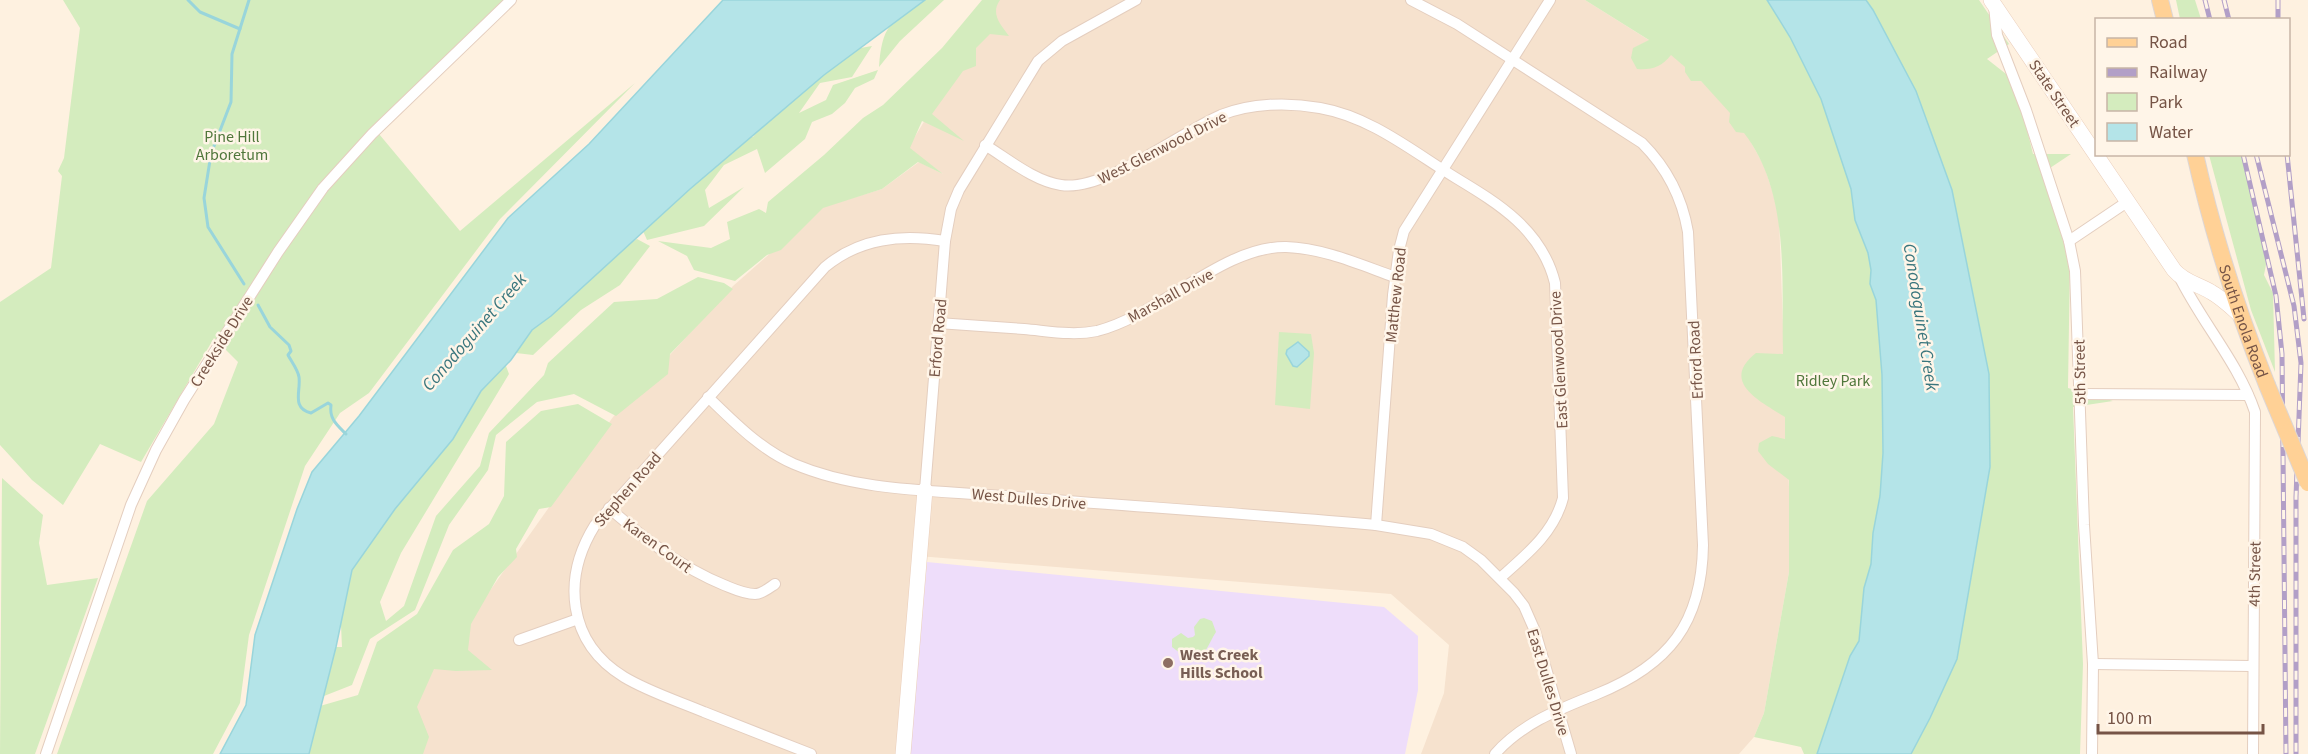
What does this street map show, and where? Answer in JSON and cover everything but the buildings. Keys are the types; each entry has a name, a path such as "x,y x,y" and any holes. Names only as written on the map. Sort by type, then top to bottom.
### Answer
{"main road":[{"path":"2160,0 2164,18"},
{"name":"State Street","path":"1993,2 2095,154"},
{"name":"State Street","path":"2096,156 2127,202 2185,279 2221,298 2241,316"},
{"name":"South Enola Road","path":"2195,156 2215,238 2228,279 2267,385 2308,483"},
{"path":"2185,279 2228,279"},
{"name":"Erford Road","path":"903,754 925,490"}],"street":[{"name":"Creekside Drive","path":"46,754 131,505 156,450 190,391 278,252 323,188 372,134 511,0"},
{"name":"Erford Road","path":"925,490 945,241 951,209 959,190 1042,57 1062,41 1136,0"},
{"name":"Erford Road","path":"1411,0 1458,24 1629,133 1654,156 1674,185 1685,216 1691,271 1703,545 1702,576 1696,600 1678,636 1652,664 1621,684 1558,711 1515,734 1495,754"},
{"name":"Matthew Road","path":"1376,525 1395,277 1404,231 1441,169 1550,0"},
{"name":"5th Street","path":"1993,2 1997,34 2026,110 2069,241 2075,271 2078,301 2084,525 2093,664 2091,754"},
{"name":"West Glenwood Drive","path":"985,145 1047,181 1060,185 1082,185 1112,174 1223,114 1259,106 1294,105 1328,110 1367,123 1441,169"},
{"name":"East Glenwood Drive","path":"1441,169 1492,200 1516,218 1537,242 1546,257 1555,283 1563,498 1560,511 1550,530 1500,578"},
{"path":"2069,241 2127,202"},
{"name":"Stephen Road","path":"811,754 655,692 612,668 589,644 578,619 574,592 579,555 595,525 609,508 800,293 834,260 874,241 889,238 915,237 945,241"},
{"name":"Marshall Drive","path":"938,323 1068,333 1095,331 1138,314 1239,258 1275,248 1319,252 1395,277"},
{"name":"State Street","path":"2185,279 2190,299 2232,362 2248,395"},
{"path":"2080,394 2248,395"},
{"name":"4th Street","path":"2248,395 2255,417 2253,754"},
{"name":"West Dulles Drive","path":"708,397 754,439 794,464 848,482 1376,525"},
{"name":"Karen Court","path":"609,508 641,536 674,559 720,584 743,593 758,595 775,584"},
{"name":"East Dulles Drive","path":"1376,525 1414,531 1448,540 1481,560 1524,606 1532,622 1571,754"},
{"path":"519,640 578,619"},
{"path":"2093,664 2252,666"}],"shaded area":[{"path":"998,0 1585,0 1671,54 1709,88 1741,124 1764,166 1779,219 1789,488 1789,572 1764,713 1754,737 1739,754 1421,754 1444,693 1449,645 1391,594 918,556 900,754 397,754 432,669 613,417 733,286 823,207 882,189 919,162 943,174 908,148"},
{"name":"West Creek Hills School","path":"927,562 1384,607 1418,636 1418,690 1405,754 910,754"}],"green space":[{"name":"Pine Hill Arboretum","path":"63,0 505,0 374,128 460,231 635,83 500,219 369,393 340,413 305,466 249,635 240,703 213,754 57,754 147,501 214,424 238,362 214,338 141,462 100,444 63,505 32,480 0,445 0,302 51,268 62,176 58,171 64,158 80,28"},
{"path":"925,0 944,0 900,41 879,67 880,53 890,26 903,14"},
{"path":"982,0 1000,0 996,15 1009,36 990,34 976,48 976,66 963,71 932,114 964,141 922,121 910,148 943,174 918,162 882,189 823,208 781,250 767,255 735,281 694,270 687,256 658,241 711,248 730,239 727,222 759,209 766,213 768,202 824,155 863,118 883,105 942,48"},
{"name":"Ridley Park","path":"1585,0 1767,0 1790,37 1821,99 1851,189 1855,220 1868,253 1871,270 1870,284 1876,300 1882,375 1883,453 1880,496 1873,533 1871,564 1864,588 1859,641 1850,656 1817,754 1804,754 1801,747 1754,737 1764,713 1789,572 1789,480 1768,464 1758,451 1759,443 1772,436 1785,439 1785,417 1765,405 1748,390 1743,382 1742,373 1746,363 1756,353 1783,354 1780,239 1770,183 1759,157 1744,133 1736,132 1729,122 1730,113 1701,81 1691,81 1685,72 1685,67 1671,55 1656,67 1637,69 1631,58 1633,48 1649,40"},
{"path":"1866,0 1979,0 2009,44 1987,59 2015,81 2033,154 2071,154 2044,172 2070,258 2068,388 2113,401 2073,407 2083,664 2080,754 1911,754 1957,659 1990,467 1989,374 1952,190 1916,91"},
{"path":"2176,0 2195,0 2201,18 2180,18"},
{"path":"872,46 852,77 820,83 799,113 826,100 833,85 878,70 874,79 855,88 845,103 832,114 812,122 805,139 765,173 757,149 724,165 705,190 709,208 744,187 704,226 647,240 643,231 737,137 753,137 788,90 849,50"},
{"path":"2209,156 2244,156 2268,254 2264,275 2273,293 2275,372 2251,310"},
{"path":"637,239 650,246 620,285 581,310 533,355 516,353 535,324 605,258"},
{"path":"698,277 724,283 733,289 670,354 668,374 616,416 574,394 537,402 496,435 488,470 449,525 415,610 370,639 352,685 324,696 321,682 330,647 342,647 340,604 348,571 503,358 509,374 401,553 380,602 386,621 404,606 436,516 480,466 489,433 544,375 548,363 614,302 657,299"},
{"path":"1279,332 1311,334 1314,353 1310,409 1275,405"},
{"path":"578,404 612,424 551,507 539,509 516,549 517,557 498,577 471,624 468,650 492,670 434,669 417,707 429,737 423,754 309,754 320,706 358,695 377,642 417,614 453,550 489,524 504,496 506,442 541,411"},
{"path":"2,478 43,515 39,543 47,585 98,578 35,754 0,754"},
{"path":"1200,619 1212,621 1216,632 1203,654 1188,659 1172,647 1172,639 1181,633 1188,638 1193,637 1194,627"}],"water":[{"name":"Conodoguinet Creek","path":"723,0 925,0 824,75 690,189 551,316 532,330 511,360 481,391 453,439 395,509 352,570 336,647 309,754 220,754 246,705 255,635 297,509 312,472 359,416 508,218 589,144"},
{"name":"Conodoguinet Creek","path":"1767,0 1866,0 1873,10 1916,91 1952,190 1989,374 1990,467 1957,659 1911,754 1817,754 1850,656 1859,641 1864,588 1871,564 1873,533 1880,496 1883,453 1882,375 1876,300 1870,284 1871,270 1868,253 1855,220 1851,189 1821,99 1790,37"},
{"path":"1298,342 1309,352 1309,356 1297,367 1293,366 1286,354 1287,350"}],"waterway":[{"path":"188,0 200,12 240,29"},
{"path":"244,284 208,227 204,198 211,154 231,102 232,54 249,0"},
{"path":"258,305 270,327 289,345 291,351 288,355 299,377 298,398 301,407 311,413 328,403 331,405 334,421 346,434"}],"railway":[{"path":"2205,0 2210,18"},
{"path":"2224,0 2228,18"},
{"path":"2278,0 2278,18"},
{"path":"2243,156 2276,296 2282,354 2286,754"},
{"path":"2256,156 2294,306 2301,363 2296,497 2296,754"},
{"path":"2287,156 2304,319"}],"place":[{"name":"West Creek Hills School","path":"1168,663"}]}
